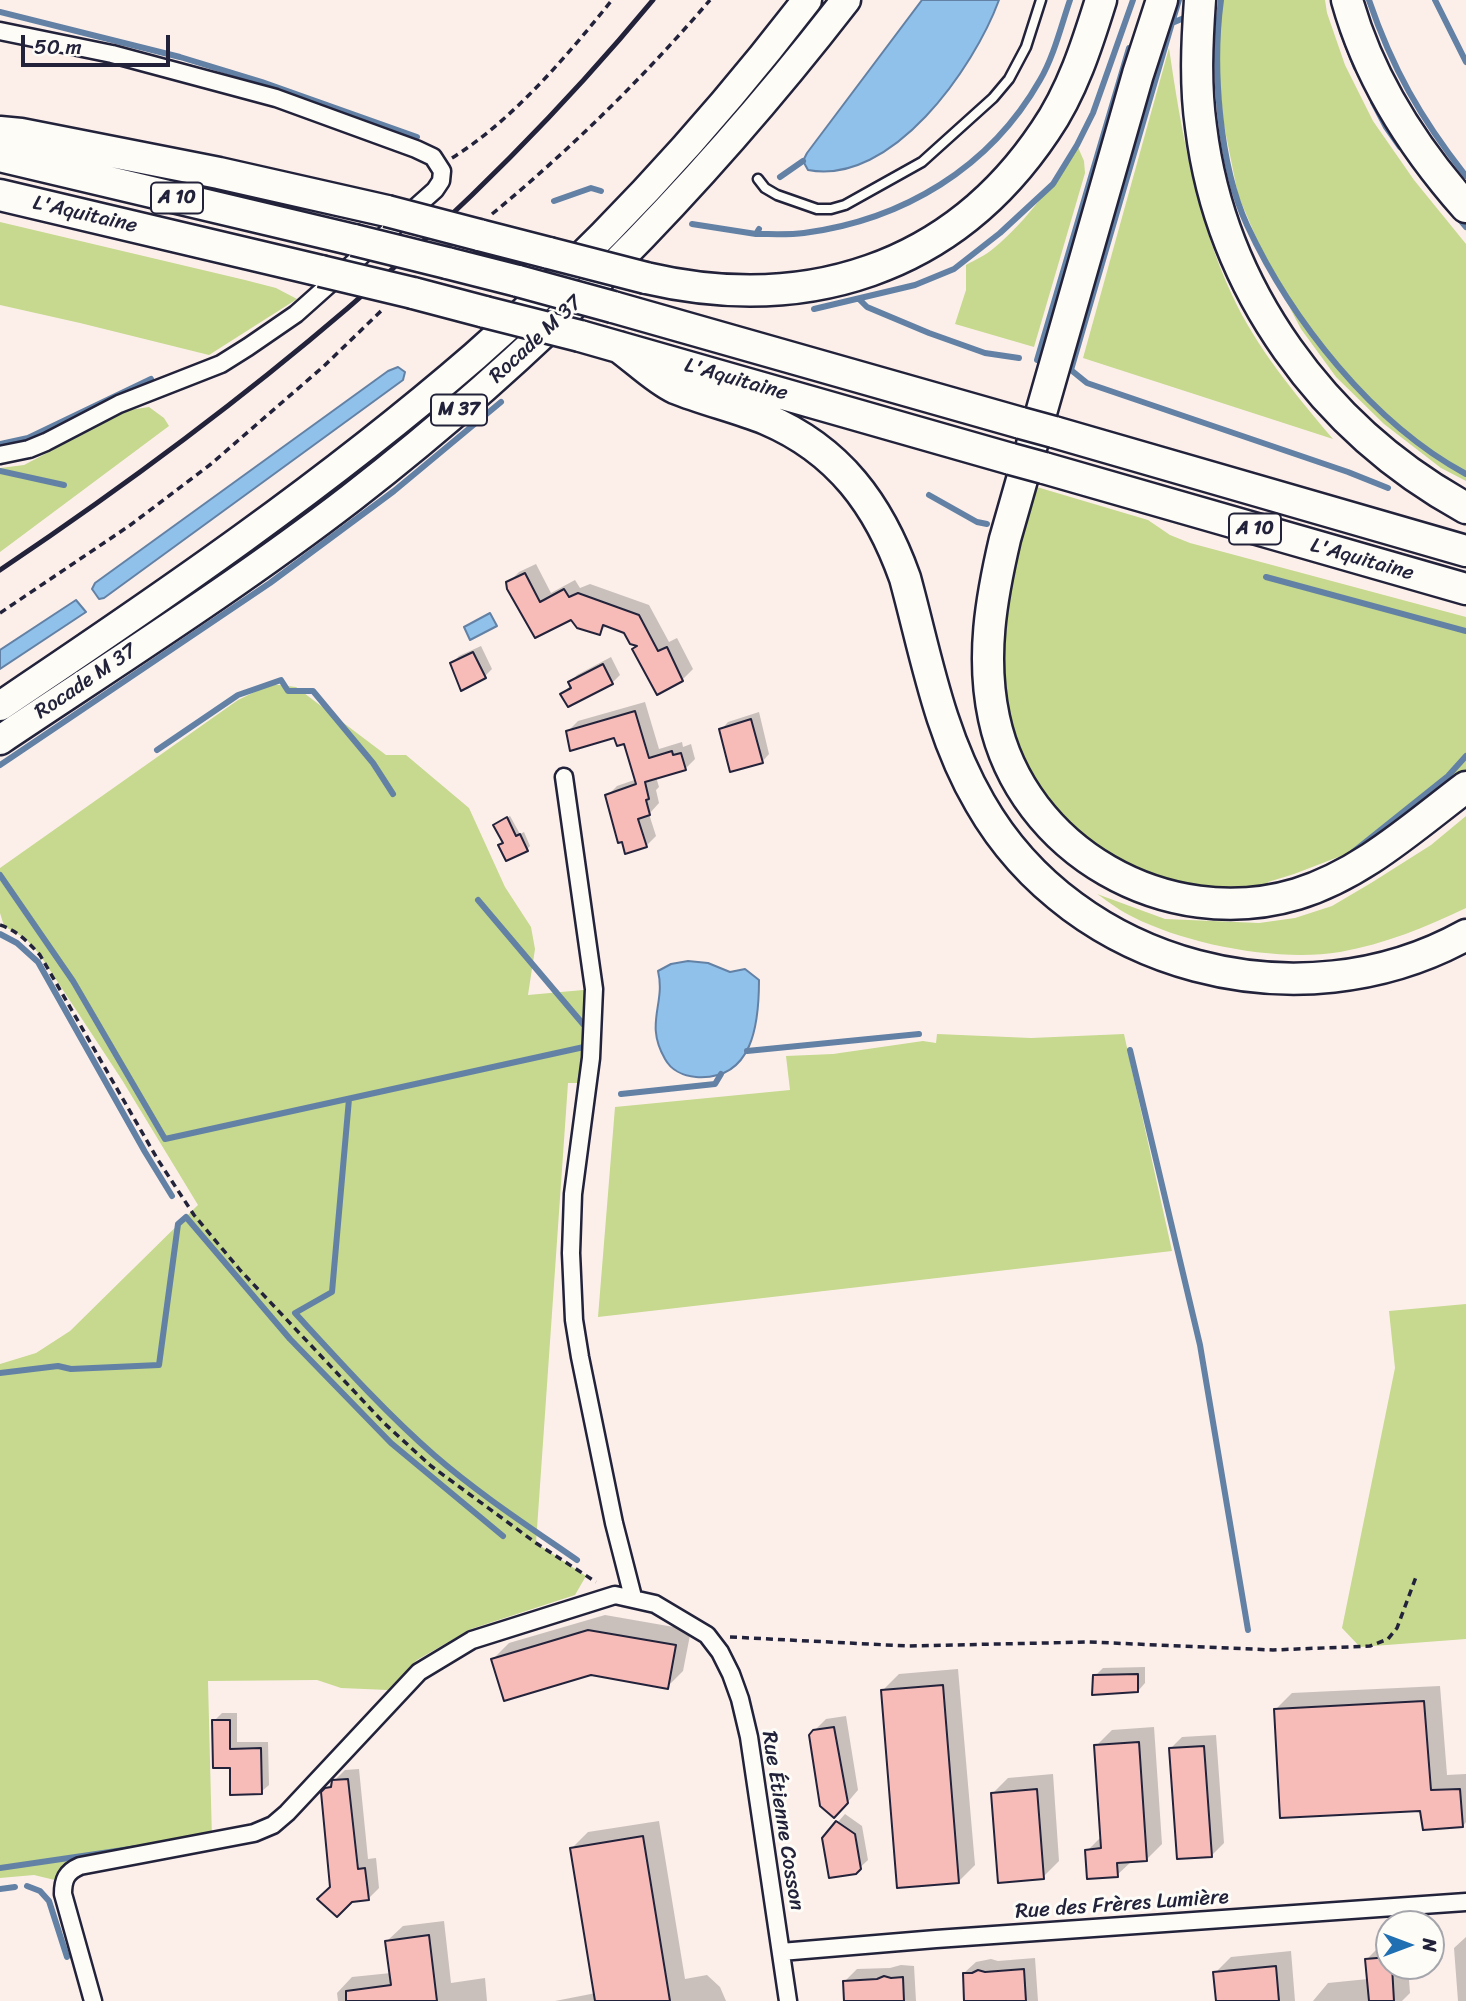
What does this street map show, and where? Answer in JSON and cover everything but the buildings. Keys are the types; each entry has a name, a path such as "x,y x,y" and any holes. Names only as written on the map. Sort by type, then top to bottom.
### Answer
{"highway":[{"name":"Rocade M 37","path":"0,706 146,608 302,496 383,433 478,353 589,249 635,200 721,105 807,0"},
{"name":"Rocade M 37","path":"0,740 291,543 383,473 501,373 613,268 668,211 761,105 846,0"},
{"path":"0,132 219,173 387,211 485,225 549,253 706,290 744,292 798,289 863,274 901,258 938,238 975,211 1004,184 1046,130 1077,69 1101,0"},
{"path":"1162,0 1138,74 1005,539 993,592 988,636 989,683 994,719 1003,752 1032,805 1058,834 1086,859 1118,878 1150,892 1205,903 1267,901 1324,884 1375,856 1466,787"},
{"path":"1200,0 1197,88 1207,165 1230,242 1263,313 1300,368 1349,424 1408,474 1466,508"},
{"path":"1347,0 1370,66 1391,107 1414,144 1466,207"},
{"name":"L'Aquitaine","path":"0,156 518,281 1466,551"},
{"name":"L'Aquitaine","path":"0,195 321,271 401,299 485,312 580,336 1466,589"},
{"path":"619,347 674,387 737,408 790,431 813,444 848,475 884,527 897,555 942,721 956,758 981,805 1003,838 1028,867 1058,895 1092,920 1131,942 1178,962 1264,979 1338,977 1377,969 1414,958 1466,935"}],"street":[{"path":"0,31 112,54 276,98 416,149 433,157 442,171 441,181 435,190 296,314 265,337 221,363 119,404 46,442 29,449 0,455"},
{"path":"564,777 594,989 591,1058 575,1163 571,1217 574,1320 614,1524 633,1597"},
{"path":"93,2001 63,1894 63,1882 72,1869 254,1833 272,1825 287,1813 419,1672 472,1640 615,1595 655,1604 707,1635"},
{"name":"Rue Étienne Cosson","path":"707,1635 720,1652 740,1699 749,1737 788,2001"},
{"name":"Rue des Frères Lumière","path":"781,1952 1466,1902"}],"lane":[{"path":"758,179 777,195 817,209 831,209 845,205 922,162 993,98 1009,79 1026,47 1041,0"}],"path":[{"path":"439,165 475,143 523,100 611,0"},
{"path":"485,225 612,107 710,0"},
{"path":"0,613 129,526 182,486 401,299"},
{"path":"0,925 26,939 40,955 158,1160 194,1216 240,1270 384,1423 430,1466 536,1543 615,1595"},
{"path":"707,1635 908,1646 1089,1642 1273,1650 1370,1646 1388,1639 1396,1629 1416,1577"}],"green space":[{"path":"1221,0 1325,0 1345,65 1373,121 1414,180 1466,244 1466,481 1441,468 1384,424 1336,377 1301,329 1270,270 1238,195 1224,125 1218,66"},
{"path":"1169,48 1192,174 1209,236 1232,295 1265,353 1333,439 1083,358"},
{"path":"1077,145 1084,161 1085,173 1034,347 955,324 966,290 966,265 991,251 1018,225 1050,186"},
{"path":"0,222 276,288 297,299 209,355 0,305"},
{"path":"149,407 164,418 169,426 0,552 0,468 24,465 129,410"},
{"path":"1030,485 1148,520 1170,535 1190,543 1466,617 1466,778 1355,859 1346,854 1268,882 1265,893 1149,882 1047,811 1002,723 996,626"},
{"path":"271,684 296,687 386,755 406,755 469,808 505,887 531,927 535,949 528,995 594,989 588,1083 568,1083 536,1543 586,1576 575,1595 471,1629 417,1660 388,1690 341,1688 317,1680 208,1681 212,1841 80,1866 63,1882 34,1875 0,1878 0,1364 36,1353 70,1331 198,1205 122,1080 40,955 26,939 4,926 0,913 0,868 238,700"},
{"path":"1466,816 1466,908 1405,934 1357,949 1316,955 1290,955 1234,949 1155,927 1124,912 1097,894 1165,919 1259,923 1295,918 1332,906 1371,883 1431,845"},
{"path":"937,1034 1031,1038 1124,1034 1172,1251 598,1317 615,1107 790,1090 786,1056 833,1054 923,1041 936,1043"},
{"path":"1466,1304 1466,1639 1360,1647 1342,1628 1395,1368 1389,1311"}],"water":[{"path":"922,0 999,0 970,58 950,88 926,116 899,141 870,160 839,170 808,170 803,161 807,153"},
{"path":"398,367 405,372 403,380 104,598 99,599 92,589 95,583 388,371"},
{"path":"76,600 86,612 0,669 0,650"},
{"path":"490,613 497,626 470,640 464,627"},
{"path":"688,961 708,963 730,972 745,969 759,980 757,1014 749,1046 741,1060 730,1070 715,1076 696,1077 674,1069 665,1059 656,1035 660,994 658,971 671,964"}],"waterway":[{"path":"756,234 804,233 876,216 940,185 969,164 996,139 1020,111 1040,80 1070,0"},
{"path":"814,309 915,285 954,269 1000,233 1053,184 1093,113 1133,0"},
{"path":"1172,23 1179,0"},
{"path":"1221,0 1217,54 1224,144 1237,201 1265,261 1311,332 1367,398 1432,453 1466,474"},
{"path":"1369,0 1409,92 1466,176"},
{"path":"1435,0 1466,62"},
{"path":"0,12 180,57 262,82 417,137"},
{"path":"1184,18 1172,23 1071,370 1087,383 1388,488"},
{"path":"1342,32 1356,68"},
{"path":"1037,360 1129,48"},
{"path":"1373,102 1400,147"},
{"path":"780,177 803,161"},
{"path":"554,201 591,188 601,191"},
{"path":"1456,215 1466,227"},
{"path":"692,224 756,234 759,229"},
{"path":"860,300 867,307 929,333 985,353 1019,358"},
{"path":"0,444 28,438 151,379"},
{"path":"0,765 270,583 394,491 501,402"},
{"path":"0,471 64,485"},
{"path":"929,495 977,522 987,524"},
{"path":"1266,577 1466,631"},
{"path":"157,750 238,695 281,680 288,691 313,691 373,763 393,794"},
{"path":"1353,852 1448,776 1466,756"},
{"path":"0,875 73,981 165,1139 584,1047"},
{"path":"478,900 583,1024"},
{"path":"0,934 17,943 38,962 172,1196"},
{"path":"747,1051 919,1034"},
{"path":"1130,1050 1200,1345 1248,1630"},
{"path":"621,1094 715,1084 721,1074"},
{"path":"349,1099 332,1292 295,1313 380,1404 434,1455 486,1496 577,1560"},
{"path":"0,1373 58,1366 71,1369 159,1365 178,1224 186,1217 290,1339 391,1443 503,1536"},
{"path":"0,1868 137,1848"},
{"path":"27,1886 40,1891 49,1901 67,1957"},
{"path":"0,1889 15,1887"}],"railway":[{"path":"0,570 178,444 347,309 428,237 506,161 581,82 653,0"}]}
